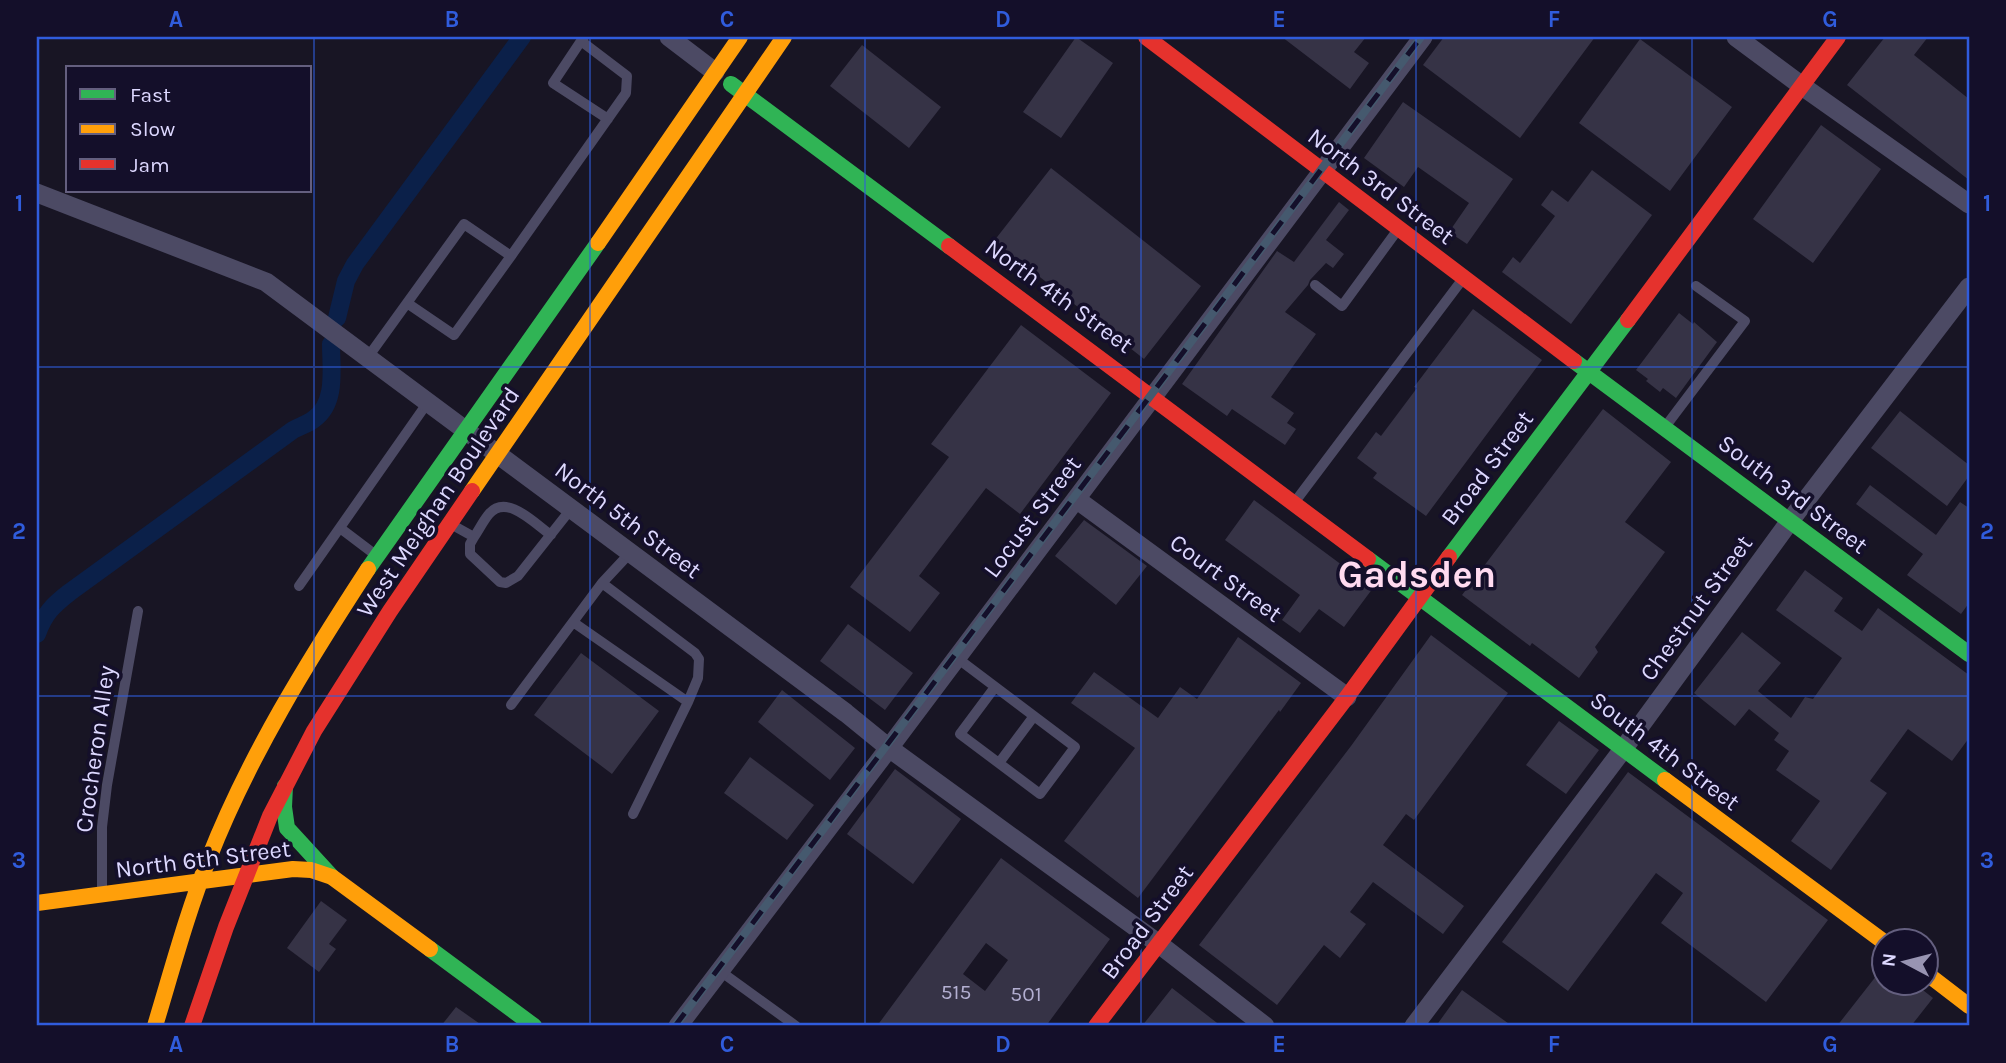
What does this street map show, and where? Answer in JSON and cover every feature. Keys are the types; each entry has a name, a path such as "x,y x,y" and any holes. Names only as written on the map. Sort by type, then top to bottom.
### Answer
{"main road":[{"name":"West Meighan Boulevard","path":"155,1026 200,880 238,792 282,707 335,617 740,37"},
{"name":"West Meighan Boulevard","path":"192,1026 226,927 270,816 314,731 390,611 784,37"},
{"name":"North 3rd Street","path":"1146,37 1589,372"},
{"name":"Broad Street","path":"1096,1026 1347,697 1418,597 1838,37"},
{"name":"North 4th Street","path":"716,72 1418,597"},
{"name":"South 3rd Street","path":"1589,372 1969,654"},
{"name":"South 4th Street","path":"1418,597 1870,932"},
{"path":"285,786 287,828 332,877"},
{"name":"North 6th Street","path":"37,904 247,874 293,869 311,870 332,877 534,1026"},
{"path":"1940,984 1969,1006"}],"street":[{"name":"North 4th Street","path":"669,37 716,72"},
{"name":"Locust Street","path":"678,1026 1423,37"},
{"path":"1736,37 1969,204"},
{"name":"North 5th Street","path":"37,193 265,282 846,713 889,748 1159,944 1265,1026"},
{"name":"Chestnut Street","path":"1414,1026 1790,521 1969,287"},
{"name":"Court Street","path":"1076,499 1347,697"}],"lane":[{"path":"407,303 454,335 626,93 627,76 582,39 553,83 607,119"},
{"path":"368,357 464,224 511,256"},
{"path":"1315,285 1342,306 1400,228"},
{"path":"1294,503 1465,276"},
{"path":"1665,428 1745,321 1696,286"},
{"path":"299,586 428,402"},
{"path":"551,535 516,510 501,506 489,514 474,537 470,544 470,554 500,582 506,583 518,576 572,509"},
{"path":"450,523 474,537"},
{"path":"340,528 378,556"},
{"path":"511,705 602,583 630,553"},
{"path":"602,583 695,653 700,666 688,702 633,814"},
{"name":"Crocheron Alley","path":"102,895 102,827 105,799 138,611"},
{"path":"573,622 688,702"},
{"path":"957,658 1075,747 1040,794 960,734 995,687"},
{"path":"999,764 1034,716"},
{"path":"720,971 796,1026"}],"building":[{"path":"1076,37 1113,63 1061,138 1023,112"},
{"path":"1282,37 1366,37 1354,52 1369,63 1350,89"},
{"path":"1444,37 1595,37 1520,138 1423,65"},
{"path":"1885,37 1928,37 1914,55 1969,99 1969,180 1847,85"},
{"path":"1640,39 1732,107 1670,191 1579,123"},
{"path":"862,45 941,107 909,148 830,86"},
{"path":"1403,102 1513,179 1467,244 1449,232 1469,203 1418,167 1404,187 1364,158"},
{"path":"1821,125 1881,169 1813,263 1753,219"},
{"path":"1051,168 1201,286 1144,359 994,241"},
{"path":"1592,170 1652,215 1571,324 1502,272 1513,257 1520,263 1555,216 1541,205 1552,190 1568,202"},
{"path":"1339,202 1349,210 1326,240 1344,254 1333,268 1326,263 1285,312 1316,334 1271,397 1294,413 1287,423 1296,429 1285,445 1232,409 1227,416 1182,384 1277,251 1294,262"},
{"path":"1473,309 1542,360 1426,516 1373,478 1377,473 1357,458 1376,432 1381,436"},
{"path":"1679,313 1717,342 1676,398 1663,388 1660,392 1636,370"},
{"path":"1021,325 1111,393 1020,514 986,488 919,576 940,593 910,632 850,587 949,457 931,444"},
{"path":"1603,409 1671,462 1625,522 1665,552 1595,647 1598,652 1579,678 1532,643 1530,646 1462,595"},
{"path":"1900,411 1969,465 1969,476 1947,506 1871,448"},
{"path":"1870,485 1936,535 1960,502 1969,508 1969,603 1961,614 1907,575 1923,554 1856,504"},
{"path":"1254,500 1373,588 1344,627 1319,609 1300,633 1282,620 1300,595 1225,540"},
{"path":"1084,520 1147,566 1116,605 1055,556"},
{"path":"1805,570 1843,598 1834,611 1862,631 1878,608 1969,675 1969,738 1952,761 1908,729 1870,781 1887,793 1831,870 1791,841 1820,801 1776,770 1789,751 1774,740 1779,733 1749,709 1735,726 1694,693 1742,632 1781,663 1758,691 1791,718 1805,697 1813,699 1842,658 1776,610"},
{"path":"848,624 913,673 885,710 820,661"},
{"path":"1431,635 1508,693 1414,820 1406,814 1383,845 1464,906 1443,934 1373,882 1350,912 1366,924 1340,958 1324,945 1277,1005 1199,945 1351,746"},
{"path":"1238,637 1301,683 1138,898 1064,841 1135,748 1071,703 1094,672 1158,718 1180,687 1197,699"},
{"path":"581,653 659,711 612,774 534,715"},
{"path":"782,690 855,748 830,780 758,722"},
{"path":"1559,721 1599,750 1566,794 1526,765"},
{"path":"750,757 814,805 787,840 724,793"},
{"path":"895,769 961,819 913,884 847,834"},
{"path":"1628,772 1828,920 1766,1002 1661,923 1683,893 1656,873 1568,991 1502,942"},
{"path":"1001,858 1110,939 1046,1026 877,1026","holes":["986,943 1008,960 985,991 963,974"]},
{"path":"321,901 347,920 329,944 336,949 319,972 287,948"},
{"path":"1870,984 1870,996 1933,998 1911,1026 1837,1026"},
{"path":"1172,988 1221,1026 1142,1026"},
{"path":"1462,990 1512,1026 1436,1026"},
{"path":"456,1007 483,1026 441,1026"}],"waterway":[{"path":"337,318 346,281 355,264 522,37"},
{"path":"37,634 50,610 70,592 293,430 312,421 321,412 329,395 332,374 331,344"}],"railway":[{"path":"675,1026 1421,37"}],"traffic: fast":[{"path":"731,84 949,246"},
{"path":"368,569 598,243"},
{"path":"1449,557 1628,320"},
{"path":"1574,361 1969,654"},
{"path":"1368,559 1665,780"},
{"path":"285,786 287,828 332,877"},
{"path":"430,949 534,1026"}],"traffic: slow":[{"path":"598,243 740,37"},
{"path":"472,491 784,37"},
{"path":"155,1026 209,858 242,783 281,710 368,569"},
{"path":"1665,780 1870,932"},
{"path":"37,903 293,869 311,870 332,877 430,949"},
{"path":"1940,984 1969,1006"}],"traffic: jam":[{"path":"1146,37 1574,361"},
{"path":"1628,320 1838,37"},
{"path":"949,246 1368,559"},
{"path":"192,1026 226,927 270,816 314,731 390,611 472,491"},
{"path":"1096,1026 1347,697 1449,557"}],"district":[{"name":"Gadsden","path":"1417,574"}]}
